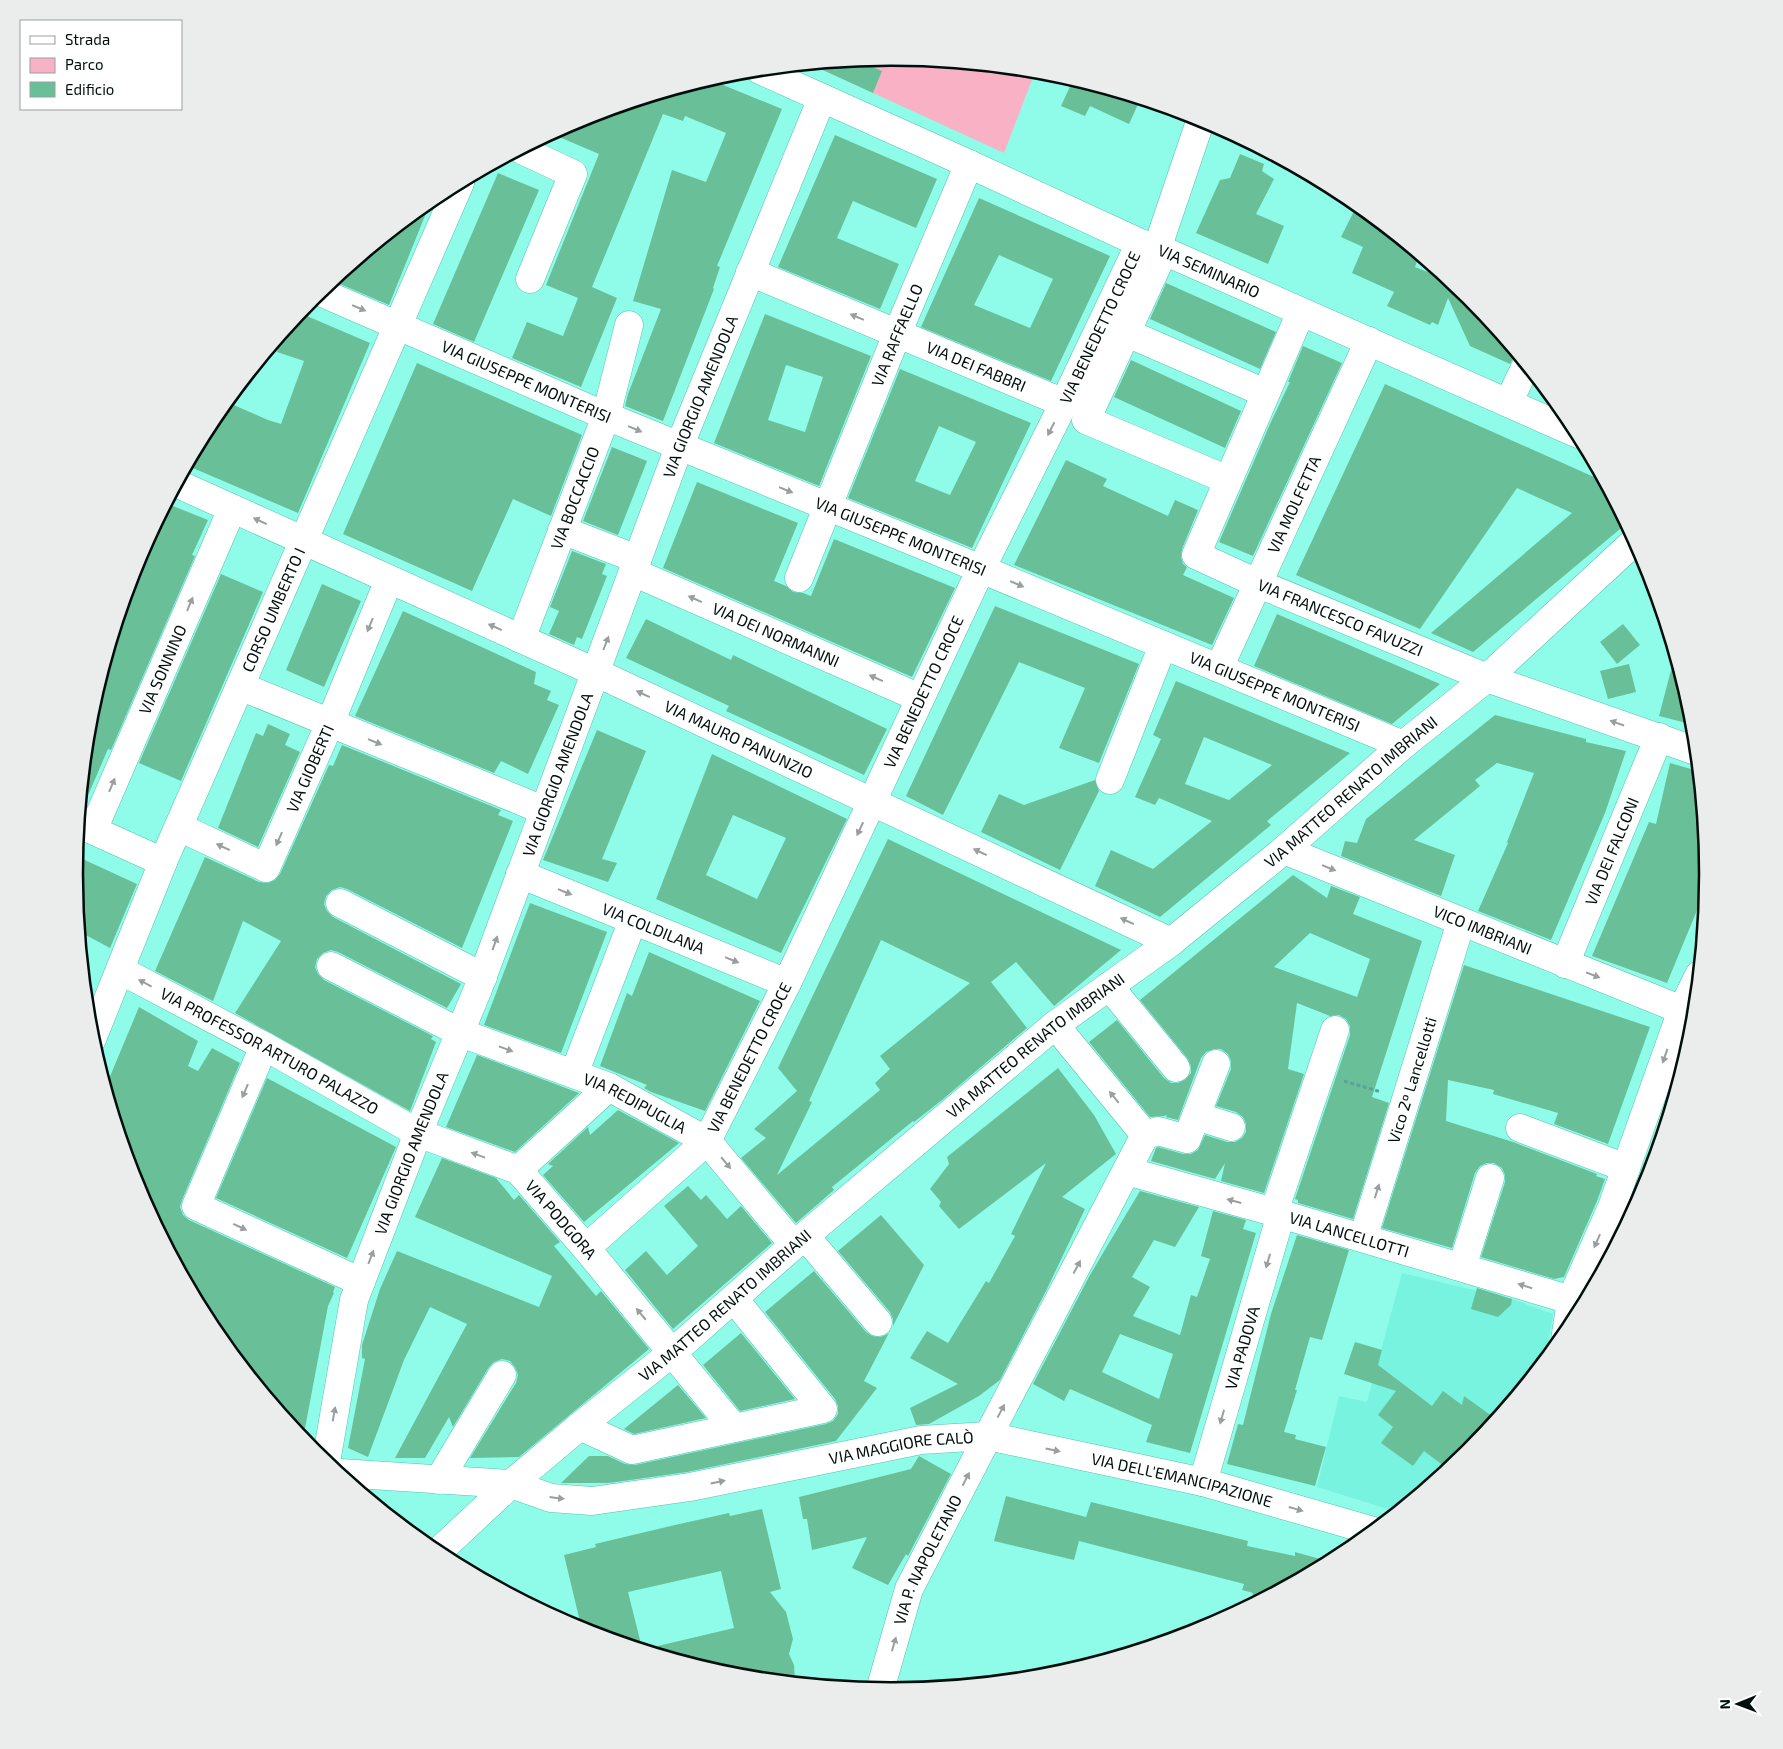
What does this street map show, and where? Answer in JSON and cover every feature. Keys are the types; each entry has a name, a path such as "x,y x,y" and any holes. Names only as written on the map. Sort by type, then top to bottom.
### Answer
{"street":[{"name":"VIA SEMINARIO","path":"776,75 822,98 1154,248 1566,429"},
{"name":"VIA GIORGIO AMENDOLA","path":"328,1453 354,1300 418,1134 482,977 678,446 822,98"},
{"path":"1198,127 1154,248 1127,332 1086,420 1228,480 1301,312"},
{"path":"528,153 573,174 530,279"},
{"name":"VIA RAFFAELLO","path":"799,578 968,164"},
{"name":"CORSO UMBERTO I","path":"98,1025 179,827 455,194"},
{"name":"VIA BENEDETTO CROCE","path":"707,1141 787,983 981,569 1064,403 1154,248"},
{"name":"VIA DEI FABBRI","path":"750,272 1064,403"},
{"name":"VIA GIUSEPPE MONTERISI","path":"328,295 606,416 981,569 1403,745"},
{"name":"VIA BOCCACCIO","path":"521,639 606,416 629,325"},
{"path":"1127,332 1265,393"},
{"name":"VIA MOLFETTA","path":"1219,668 1369,342"},
{"path":"1508,403 1524,371"},
{"name":"VIA FRANCESCO FAVUZZI","path":"1228,480 1196,555 1259,584 1487,678 1689,749"},
{"name":"VIA MAURO PANUNZIO","path":"183,486 595,672 1171,942"},
{"name":"VIA SONNINO","path":"86,827 232,508"},
{"name":"VIA DEI NORMANNI","path":"562,530 635,566 920,698"},
{"name":"VIA MATTEO RENATO IMBRIANI","path":"443,1548 511,1484 673,1352 800,1241 1055,1026 1171,942 1284,850 1403,745 1487,678 1629,546"},
{"name":"VIA GIOBERTI","path":"179,827 266,868 330,723 389,580"},
{"path":"1110,780 1163,645"},
{"path":"240,686 543,810"},
{"name":"VIA DEI FALCONI","path":"1565,964 1658,737"},
{"path":"86,827 164,862"},
{"name":"VICO IMBRIANI","path":"1284,850 1682,1010"},
{"name":"VIA COLDILANA","path":"520,874 787,983"},
{"path":"340,903 482,977"},
{"path":"574,1074 633,920"},
{"name":"Vico 2º Lancellotti","path":"1362,1238 1461,922"},
{"name":"VIA REDIPUGLIA","path":"331,966 460,1033 609,1087 707,1141 878,1322"},
{"name":"VIA PROFESSOR ARTURO PALAZZO","path":"120,970 264,1046 418,1134"},
{"path":"1109,986 1176,1068"},
{"path":"1569,1315 1572,1300 1622,1210 1626,1168 1682,1010 1691,991"},
{"path":"1055,1026 1145,1135 1158,1131 1188,1139 1216,1064"},
{"name":"VIA PADOVA","path":"1203,1482 1278,1213 1320,1073 1335,1030"},
{"path":"264,1046 196,1206 361,1282"},
{"path":"518,1170 609,1087"},
{"path":"1196,1116 1231,1127"},
{"path":"1520,1128 1626,1168"},
{"name":"VIA PODGORA","path":"418,1134 518,1170 586,1248 734,1428"},
{"name":"VIA MAGGIORE CALÒ","path":"351,1475 511,1484 551,1498 592,1501 690,1487 921,1440 988,1436 1145,1135"},
{"path":"586,1248 707,1141"},
{"name":"VIA LANCELLOTTI","path":"1127,1171 1278,1213 1572,1300"},
{"path":"1462,1267 1490,1178"},
{"path":"580,1426 632,1450 823,1409 734,1299"},
{"path":"439,1480 502,1375"},
{"name":"VIA DELL'EMANCIPAZIONE","path":"988,1436 1203,1482 1366,1529"},
{"name":"VIA P. NAPOLETANO","path":"882,1683 909,1589 988,1436"}],"path":[{"path":"1320,1073 1406,1100"}],"shaded area":[{"path":"1402,1273 1512,1299 1553,1314 1547,1347 1533,1367 1463,1446 1391,1510 1317,1487 1339,1396 1367,1402"}],"green space":[{"path":"892,66 944,68 997,73 1032,79 1004,153 822,70"}],"building":[{"path":"872,67 882,71 873,93 822,70"},
{"path":"722,85 782,109 717,266 720,267 714,289 663,421 625,406 661,309 633,301 672,170 706,182 726,133 685,116 683,121 663,114 592,287 617,298 581,387 512,358 527,322 563,336 578,298 546,285 599,154 561,138 632,109"},
{"path":"1070,87 1138,105 1129,124 1090,106 1085,116 1061,106"},
{"path":"835,135 937,179 916,228 853,201 837,238 899,264 880,309 778,267"},
{"path":"1240,154 1264,164 1262,171 1274,179 1256,214 1284,226 1268,264 1196,233 1220,180 1230,178"},
{"path":"498,173 539,190 474,342 433,324"},
{"path":"979,198 1110,256 1051,381 921,327","holes":["999,255 1053,279 1030,328 974,305"]},
{"path":"1354,211 1384,233 1417,261 1415,267 1431,273 1463,303 1513,359 1510,364 1470,346 1448,298 1438,325 1432,322 1430,325 1387,306 1394,292 1352,273 1363,247 1341,237"},
{"path":"426,214 389,305 340,284 399,233"},
{"path":"1166,283 1276,332 1260,369 1150,319"},
{"path":"765,314 871,356 819,486 714,443","holes":["786,365 823,377 805,432 768,420"]},
{"path":"308,316 370,343 298,513 193,468 234,405 281,424 304,361 277,352"},
{"path":"1303,346 1342,363 1253,556 1219,542 1290,382 1288,382"},
{"path":"1131,360 1241,411 1225,448 1114,397"},
{"path":"417,363 582,435 551,516 513,499 472,591 343,534"},
{"path":"900,369 1031,423 972,548 848,498","holes":["939,426 976,442 950,495 915,481"]},
{"path":"1385,384 1595,477 1621,528 1473,652 1431,633 1572,513 1517,488 1420,629 1296,575"},
{"path":"612,447 647,461 618,535 583,521"},
{"path":"1066,460 1107,479 1103,486 1168,516 1175,500 1198,510 1182,549 1181,557 1183,564 1187,567 1183,575 1234,598 1212,645 1014,565"},
{"path":"697,482 798,523 774,581 786,586 793,592 811,596 834,539 955,588 912,677 663,568"},
{"path":"173,506 208,520 192,555 195,556 111,750 108,749 87,797 99,717 111,665 126,615 145,565"},
{"path":"572,551 606,564 602,574 607,576 582,639 577,637 574,645 549,634 559,611 550,607"},
{"path":"221,574 263,592 181,781 139,763"},
{"path":"322,584 361,601 324,687 286,670"},
{"path":"995,606 1139,664 1099,763 1059,748 1085,688 1019,662 943,815 906,796"},
{"path":"403,611 536,672 534,684 551,691 547,700 559,705 528,774 501,761 494,773 355,716"},
{"path":"1277,614 1440,684 1392,724 1254,666"},
{"path":"646,619 731,660 733,655 887,729 864,775 726,711 729,706 626,658"},
{"path":"1623,624 1640,645 1617,664 1600,642"},
{"path":"1629,664 1636,692 1608,699 1600,671"},
{"path":"1672,666 1685,723 1659,716"},
{"path":"1176,681 1350,753 1267,821 1271,825 1160,917 1095,886 1111,850 1153,869 1212,821 1159,798 1155,805 1135,797 1161,739 1153,735","holes":["1204,737 1272,765 1229,800 1185,784"]},
{"path":"1495,715 1586,739 1586,742 1626,751 1605,813 1551,940 1478,911 1508,843 1534,773 1497,763 1475,780 1480,786 1414,840 1455,855 1441,896 1341,856 1345,841 1357,843 1366,819"},
{"path":"268,724 290,734 285,745 300,752 258,847 218,828 256,733 263,736"},
{"path":"597,730 646,751 602,859 617,863 608,882 543,860"},
{"path":"342,745 501,810 498,815 513,821 462,948 347,889 340,887 332,890 326,896 324,904 327,911 333,917 461,984 447,1008 338,952 331,950 323,953 317,959 315,967 318,974 324,980 433,1036 431,1039 436,1042 410,1111 235,1013 281,941 243,921 213,1001 155,971 205,857 259,882 268,883 275,880 280,874 329,765 333,766"},
{"path":"712,754 847,819 781,953 656,899","holes":["733,815 786,838 757,899 706,875"]},
{"path":"1670,763 1693,770 1698,822 1700,874 1699,906 1667,983 1592,956 1649,822 1656,824"},
{"path":"1095,780 1099,791 1060,870 981,832 999,794 1024,805"},
{"path":"888,839 1121,950 1054,1006 1016,962 991,982 1027,1028 942,1100 913,1121 832,1187 834,1190 796,1223 741,1158 766,1138 754,1129 797,1091 778,1068","holes":["881,940 970,983 880,1056 890,1069 875,1083 880,1090 777,1175 812,1102 809,1101"]},
{"path":"84,859 137,884 110,948 86,935"},
{"path":"1293,875 1327,898 1331,886 1360,897 1353,914 1422,941 1372,1097 1389,1103 1353,1219 1298,1203 1298,1200 1295,1199 1350,1035 1350,1026 1346,1019 1339,1015 1330,1016 1297,1003 1288,1069 1304,1074 1264,1193 1221,1181 1225,1163 1215,1179 1151,1161 1158,1147 1183,1154 1191,1154 1198,1150 1205,1135 1227,1142 1235,1142 1242,1138 1246,1132 1246,1124 1243,1117 1236,1112 1216,1106 1231,1069 1231,1061 1228,1054 1221,1049 1206,1052 1201,1058 1178,1120 1166,1117 1167,1115 1150,1117 1089,1042 1117,1020 1164,1078 1171,1083 1185,1080 1191,1073 1188,1059 1140,1000","holes":["1310,933 1370,959 1357,997 1274,967"]},
{"path":"530,903 607,932 561,1053 484,1025"},
{"path":"649,952 760,1001 705,1111 651,1092 644,1088 647,1085 600,1066 627,993 632,996"},
{"path":"1464,965 1650,1027 1608,1144 1554,1124 1558,1113 1493,1094 1494,1090 1448,1080 1446,1121 1513,1142 1597,1174 1596,1176 1605,1179 1564,1277 1554,1279 1481,1257 1505,1182 1502,1168 1494,1163 1480,1166 1475,1173 1452,1248 1382,1228"},
{"path":"139,1007 198,1041 188,1066 198,1071 212,1048 240,1063 180,1207 183,1215 189,1220 335,1287 328,1306 305,1430 250,1367 219,1324 192,1279 167,1232 145,1184 126,1134 110,1078"},
{"path":"477,1055 579,1093 515,1152 446,1127"},
{"path":"1058,1068 1094,1115 1116,1154 1062,1197 1085,1209 1046,1291 1000,1380 979,1396 929,1424 916,1425 910,1408 958,1384 910,1358 927,1331 948,1343 986,1281 989,1283 1015,1236 1011,1234 1046,1163 959,1229 939,1206 941,1202 930,1189 949,1164 947,1157"},
{"path":"267,1078 396,1147 347,1258 216,1198"},
{"path":"618,1110 679,1143 584,1222 543,1175 553,1166 548,1164 588,1127 590,1135"},
{"path":"442,1158 496,1178 514,1200 519,1195 560,1242 554,1246 596,1296 601,1291 649,1349 519,1457 470,1458 516,1383 518,1375 515,1367 510,1361 502,1359 494,1362 489,1367 453,1427 449,1417 425,1458 395,1458 467,1324 430,1307 404,1360 368,1457 348,1448 365,1359 362,1358 362,1345 380,1289 397,1251 539,1307 552,1276 415,1217"},
{"path":"688,1186 701,1200 706,1195 727,1219 741,1206 772,1243 673,1329 625,1270 646,1251 667,1275 698,1246 664,1206"},
{"path":"1140,1191 1199,1207 1175,1247 1154,1240 1132,1277 1150,1287 1133,1316 1180,1335 1191,1295 1197,1297 1210,1259 1201,1256 1213,1211 1246,1220 1243,1229 1256,1233 1190,1453 1146,1442 1152,1425 1070,1389 1064,1401 1033,1384 1090,1275","holes":["1120,1334 1173,1354 1159,1399 1102,1372"]},
{"path":"881,1215 924,1265 893,1326 890,1312 838,1251"},
{"path":"1297,1235 1349,1250 1322,1340 1310,1337 1284,1432 1296,1435 1295,1439 1326,1447 1315,1486 1227,1464 1238,1424 1243,1425 1271,1314"},
{"path":"814,1271 866,1332 872,1336 880,1337 888,1334 890,1331 864,1381 877,1388 836,1441 687,1472 609,1483 561,1483 589,1456 608,1456 625,1464 635,1465 833,1421 838,1414 838,1406 835,1399 765,1312"},
{"path":"1477,1288 1512,1299 1511,1305 1498,1317 1471,1309"},
{"path":"741,1333 795,1399 740,1411 703,1365"},
{"path":"1355,1342 1382,1350 1378,1365 1432,1406 1443,1391 1462,1405 1464,1396 1491,1416 1443,1465 1424,1451 1413,1466 1381,1443 1393,1427 1378,1415 1396,1391 1344,1374"},
{"path":"678,1385 706,1418 634,1434 624,1429"},
{"path":"919,1456 951,1474 908,1556 906,1554 888,1585 852,1568 867,1537 812,1550 807,1519 803,1519 799,1497 911,1469"},
{"path":"1006,1496 1086,1517 1091,1502 1248,1541 1247,1546 1295,1556 1295,1552 1321,1559 1252,1597 1253,1593 1242,1590 1244,1584 1079,1541 1074,1560 994,1541"},
{"path":"762,1509 781,1589 770,1592 786,1612 793,1639 789,1654 794,1665 795,1677 734,1667 655,1647 734,1628 721,1571 628,1592 641,1643 580,1620 564,1555 596,1547 595,1544 675,1525 729,1513 730,1516"}]}
